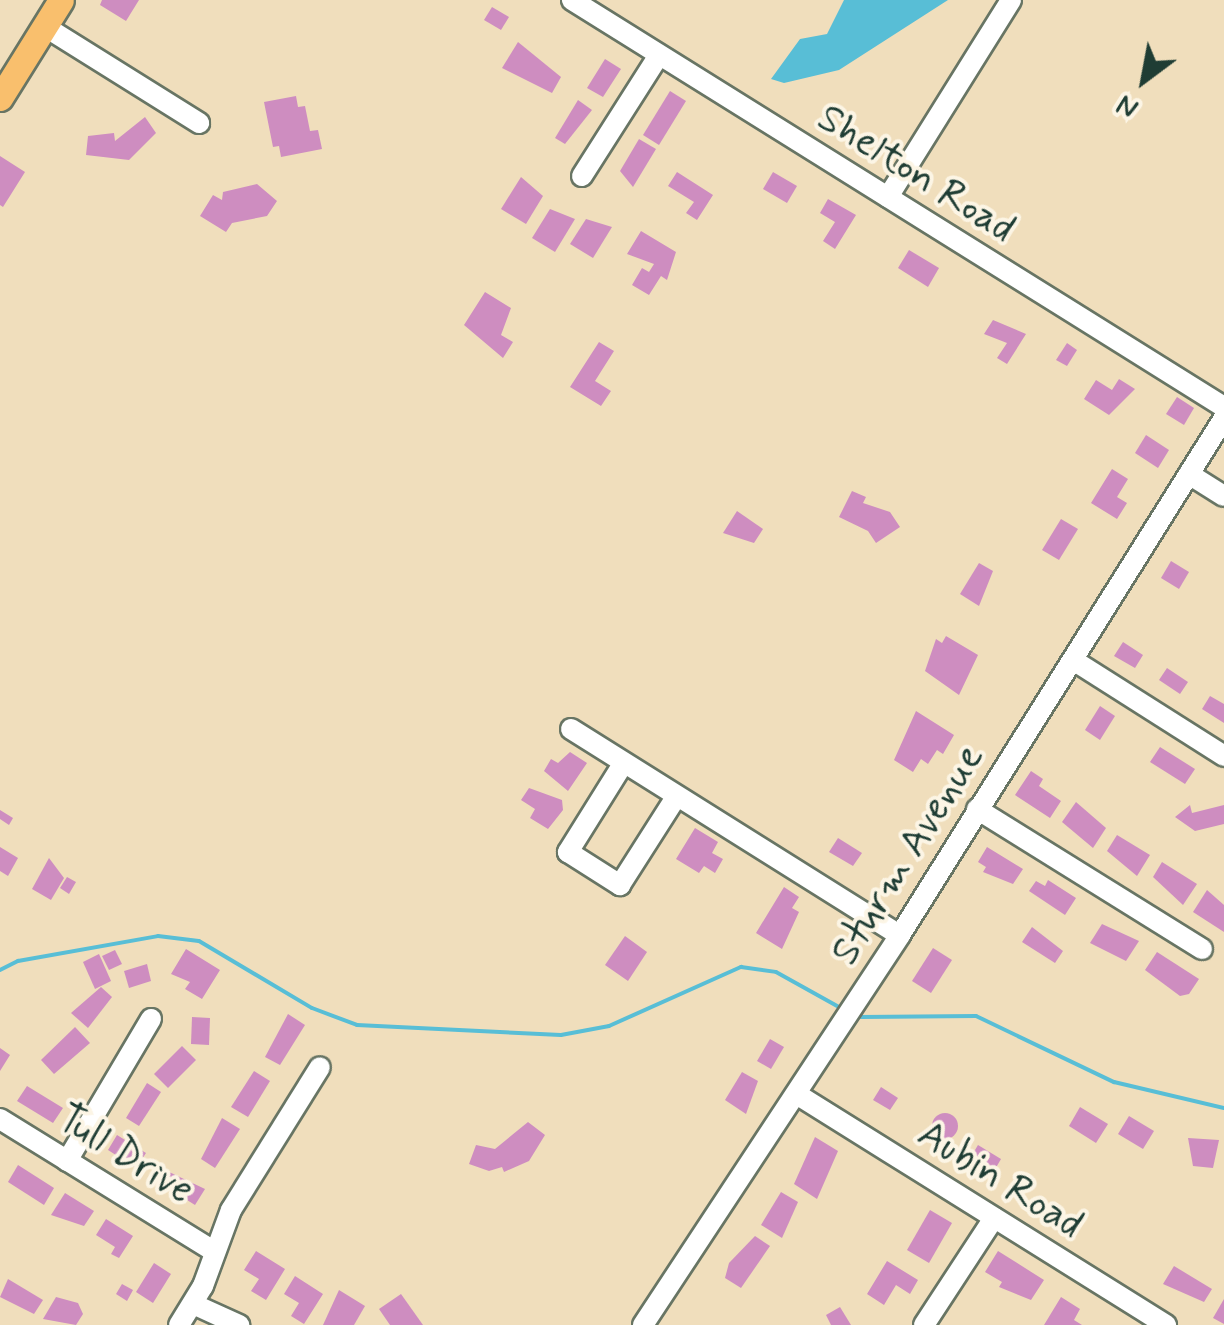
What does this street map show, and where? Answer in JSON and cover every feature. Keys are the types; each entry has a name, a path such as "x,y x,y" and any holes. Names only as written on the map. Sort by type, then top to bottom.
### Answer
{"main road":[{"path":"0,98 61,0"}],"street":[{"name":"Shelton Road","path":"572,0 1224,407"},
{"path":"888,197 1011,0"},
{"path":"44,26 199,123"},
{"path":"582,176 660,55"},
{"name":"Sturm Avenue","path":"643,1325 798,1095 1224,418"},
{"path":"1189,474 1224,496"},
{"path":"1073,660 1224,756"},
{"path":"571,729 900,935"},
{"path":"622,764 568,852 620,885 676,796"},
{"path":"977,809 1202,948"},
{"path":"68,1161 151,1019"},
{"path":"179,1325 193,1304 244,1186 320,1066"},
{"name":"Aubin Road","path":"798,1095 1166,1325"},
{"name":"Tull Drive","path":"0,1119 214,1251"},
{"path":"924,1325 994,1218"},
{"path":"193,1304 240,1325"}],"water":[{"path":"844,0 948,0 839,70 784,83 771,79 800,39 827,34"}],"building":[{"path":"102,0 139,0 126,21 100,5"},
{"path":"492,7 509,17 501,30 484,20"},
{"path":"518,42 561,77 552,93 502,68"},
{"path":"605,59 621,69 603,97 587,88"},
{"path":"670,91 686,101 659,145 643,135"},
{"path":"296,96 298,107 305,106 310,131 318,130 322,149 281,157 279,146 273,147 264,102"},
{"path":"578,100 592,110 565,144 555,138"},
{"path":"145,117 156,133 129,160 86,155 88,136 114,133 115,141"},
{"path":"639,139 656,149 633,187 620,171"},
{"path":"0,156 25,172 3,207 0,205"},
{"path":"677,172 713,195 697,220 686,213 694,202 668,186"},
{"path":"773,172 797,186 787,203 763,189"},
{"path":"521,177 543,196 526,224 501,209"},
{"path":"257,184 277,201 267,216 232,223 226,232 200,216 213,195 222,200 223,192"},
{"path":"828,199 856,215 835,249 823,241 835,222 820,213"},
{"path":"550,209 575,219 555,252 532,238"},
{"path":"586,219 612,227 593,258 570,244"},
{"path":"641,231 676,252 667,280 661,276 649,295 632,285 642,268 649,272 654,264 627,254"},
{"path":"909,250 939,268 928,287 898,268"},
{"path":"485,292 511,308 501,335 513,342 503,358 464,325"},
{"path":"993,320 1026,334 1007,364 997,358 1007,343 984,334"},
{"path":"599,342 614,351 595,381 611,391 601,406 570,387"},
{"path":"1067,343 1077,350 1067,366 1056,360"},
{"path":"1119,379 1135,389 1109,415 1084,399 1096,380 1112,390"},
{"path":"1177,397 1194,408 1184,425 1166,414"},
{"path":"1146,435 1169,450 1158,468 1135,453"},
{"path":"1112,469 1128,479 1117,497 1127,503 1117,519 1091,503"},
{"path":"852,491 866,497 863,503 890,512 900,527 876,543 868,531 839,517"},
{"path":"737,511 763,529 754,543 723,533"},
{"path":"1061,519 1078,529 1059,560 1042,550"},
{"path":"1171,561 1189,572 1179,589 1161,578"},
{"path":"979,563 993,571 979,606 960,594"},
{"path":"946,636 978,655 959,695 925,671 936,639 942,643"},
{"path":"1123,642 1143,655 1135,668 1114,656"},
{"path":"1167,668 1188,682 1180,694 1159,680"},
{"path":"1210,696 1224,704 1224,723 1202,709"},
{"path":"1100,706 1115,716 1100,740 1085,730"},
{"path":"916,711 954,735 943,754 937,750 928,764 921,759 913,772 894,760"},
{"path":"1160,747 1195,769 1185,784 1150,762"},
{"path":"570,752 587,763 568,791 544,771 551,759 558,763"},
{"path":"1031,771 1043,779 1039,786 1061,801 1050,818 1015,795"},
{"path":"529,788 562,800 563,810 548,829 530,818 535,809 521,800"},
{"path":"1076,802 1106,828 1093,848 1062,822"},
{"path":"1190,805 1192,813 1224,805 1224,824 1195,831 1175,817"},
{"path":"0,810 13,818 9,825 0,819"},
{"path":"695,828 718,842 712,853 723,859 715,873 704,866 699,873 676,859"},
{"path":"1117,835 1150,855 1137,876 1107,851"},
{"path":"838,838 862,853 853,866 829,852"},
{"path":"0,847 18,858 8,876 0,871"},
{"path":"987,847 1023,869 1013,884 983,872 986,867 978,862"},
{"path":"49,858 64,878 51,900 32,889"},
{"path":"1162,862 1197,884 1183,905 1153,877"},
{"path":"67,877 76,882 69,894 60,888"},
{"path":"1048,880 1076,898 1065,915 1029,891 1036,881 1045,886"},
{"path":"784,887 799,897 792,908 799,912 782,949 756,933"},
{"path":"1207,890 1224,905 1224,932 1193,912"},
{"path":"1102,924 1139,941 1126,961 1090,943"},
{"path":"1032,927 1063,951 1055,963 1022,942"},
{"path":"625,936 647,952 628,981 605,965"},
{"path":"933,948 952,960 931,993 912,981"},
{"path":"186,949 220,970 202,999 185,989 190,982 171,974"},
{"path":"115,950 122,964 109,970 102,956"},
{"path":"1157,952 1199,979 1189,994 1180,996 1145,970"},
{"path":"99,954 111,981 95,989 83,962"},
{"path":"147,964 151,981 129,988 124,971"},
{"path":"101,987 112,997 88,1028 71,1013"},
{"path":"288,1014 305,1025 280,1065 265,1057"},
{"path":"192,1017 210,1018 209,1045 191,1044"},
{"path":"75,1027 90,1043 54,1074 41,1060"},
{"path":"770,1039 784,1047 771,1069 757,1061"},
{"path":"182,1046 196,1060 168,1088 154,1074"},
{"path":"0,1048 10,1055 0,1071"},
{"path":"254,1071 270,1081 248,1117 231,1107"},
{"path":"742,1072 758,1081 746,1114 725,1100"},
{"path":"147,1083 161,1092 139,1126 126,1118"},
{"path":"27,1086 63,1108 53,1123 17,1101"},
{"path":"881,1087 898,1098 890,1110 873,1100"},
{"path":"1080,1107 1108,1124 1096,1143 1069,1126"},
{"path":"945,1113 955,1116 955,1136 945,1139 935,1136 932,1126 935,1116"},
{"path":"1129,1116 1154,1131 1143,1149 1118,1134"},
{"path":"222,1118 240,1129 215,1168 201,1159"},
{"path":"528,1122 545,1135 529,1161 504,1172 502,1167 489,1171 469,1164 476,1145 495,1149"},
{"path":"117,1135 146,1153 136,1168 108,1150"},
{"path":"815,1137 838,1151 817,1199 794,1184"},
{"path":"1188,1138 1219,1140 1213,1168 1193,1166"},
{"path":"978,1145 1001,1159 994,1171 969,1160"},
{"path":"18,1165 54,1188 44,1205 8,1182"},
{"path":"165,1170 205,1189 195,1205 158,1182"},
{"path":"781,1192 798,1202 782,1238 761,1225"},
{"path":"65,1193 94,1211 84,1226 51,1215"},
{"path":"930,1210 952,1223 929,1263 907,1250"},
{"path":"106,1219 133,1236 119,1258 111,1254 115,1247 96,1235"},
{"path":"755,1236 770,1246 741,1288 725,1278 729,1263"},
{"path":"256,1251 285,1269 266,1300 251,1291 259,1279 244,1270"},
{"path":"998,1251 1044,1280 1031,1300 999,1287 1002,1282 985,1272"},
{"path":"887,1261 918,1280 910,1294 896,1285 884,1305 867,1294"},
{"path":"154,1263 171,1274 153,1303 136,1292"},
{"path":"1174,1266 1212,1289 1204,1302 1163,1284"},
{"path":"295,1276 323,1294 304,1324 291,1316 299,1303 284,1294"},
{"path":"8,1279 43,1300 34,1314 0,1297"},
{"path":"122,1284 133,1290 127,1301 116,1294"},
{"path":"339,1290 365,1306 354,1325 323,1325"},
{"path":"401,1294 423,1325 390,1325 379,1309"},
{"path":"56,1297 78,1303 83,1314 76,1325 43,1319"},
{"path":"1061,1297 1080,1309 1074,1320 1082,1325 1044,1325"},
{"path":"1224,1299 1224,1324 1213,1318"},
{"path":"840,1307 851,1325 831,1325 826,1315"}],"waterway":[{"path":"0,970 18,961 158,936 199,941 312,1008 357,1025 561,1035 609,1026 741,967 776,972 841,1008"},
{"path":"861,1017 976,1016 1114,1082 1224,1108"}]}
